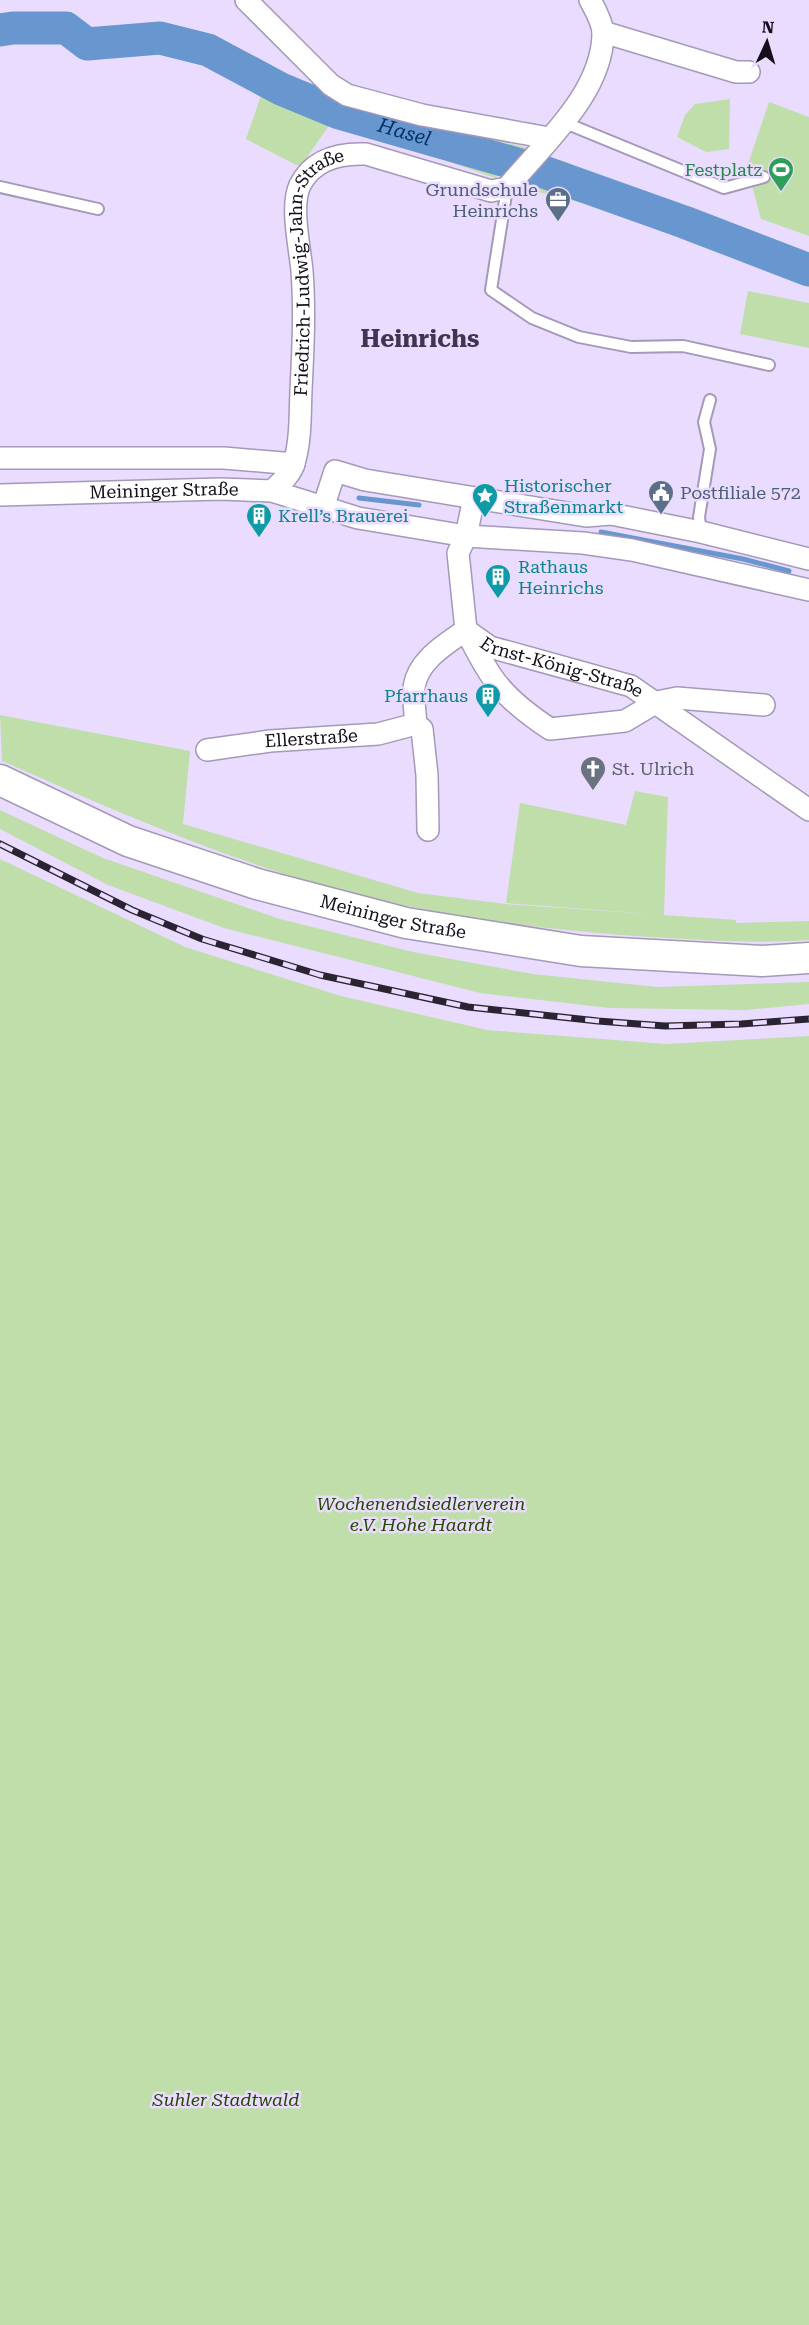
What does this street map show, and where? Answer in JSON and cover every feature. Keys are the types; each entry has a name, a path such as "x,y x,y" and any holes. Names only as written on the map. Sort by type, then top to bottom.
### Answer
{"main road":[{"name":"Meininger Straße","path":"0,780 128,841 257,884 406,922 581,951 762,961 809,958"}],"street":[{"path":"246,0 332,85 347,95 545,144"},
{"path":"510,185 576,105 598,67 603,32 590,0"},
{"path":"603,32 736,72 749,72"},
{"name":"Friedrich-Ludwig-Jahn-Straße","path":"294,464 300,414 304,327 296,209 299,186 311,169 332,157 347,153 366,153 491,190 499,191 510,185"},
{"name":"Meininger Straße","path":"0,458 224,458 294,464"},
{"path":"272,491 285,480 294,464"},
{"name":"Meininger Straße","path":"323,508 335,471 365,480 586,516 611,514 695,549 809,590"},
{"name":"Meininger Straße","path":"0,495 210,489 272,491 358,518 466,536 583,543 632,550 695,549 809,559"},
{"path":"474,498 466,536 458,553 466,630 499,686 531,716 550,729 625,721 657,702"},
{"path":"583,543 586,516"},
{"path":"428,830 425,754 422,729 416,724 414,688 417,674 433,654 466,630"},
{"name":"Ernst-König-Straße","path":"466,630 490,647 631,686 809,810"},
{"name":"Ernst-König-Straße","path":"657,702 677,698 764,705"},
{"name":"Ellerstraße","path":"207,750 270,741 378,734 416,724"}],"lane":[{"path":"563,122 724,188 764,177"},
{"path":"510,185 491,290 532,318 579,337 631,347 683,346 769,365"},
{"path":"0,187 98,209"},
{"path":"695,549 710,449 704,422 710,400"}],"green space":[{"path":"223,46 332,97 385,114 528,148 495,178 333,120 300,167 246,139 264,87 215,68"},
{"path":"730,99 729,149 706,152 677,137 685,115 695,104"},
{"name":"Festplatz","path":"769,102 809,117 809,236 761,219 747,167"},
{"path":"560,160 809,257 809,287 652,221 535,191"},
{"path":"748,291 809,303 809,348 740,334"},
{"path":"0,715 190,751 183,824 418,893 506,904 736,920 736,923 809,921 809,940 769,942 710,940 543,928 437,912 320,885 182,837 2,761"},
{"path":"635,791 668,797 664,915 506,903 520,803 626,825"},
{"path":"0,810 103,858 280,919 413,952 533,974 657,987 809,982 809,1004 745,1010 609,1008 480,993 224,928 108,885 0,829"},
{"name":"Wochenendsiedlerverein e.V. Hohe Haardt","path":"0,859 185,947 341,996 487,1030 667,1044 809,1036 809,2325 0,2325"}],"waterway":[{"name":"Hasel","path":"0,30 66,28 87,44 160,38 208,50 281,89 339,113 541,171 809,270"},
{"path":"359,498 419,505"},
{"path":"601,532 743,559 789,571"}],"railway":[{"path":"0,844 132,910 202,939 320,975 468,1007 598,1021 665,1026 809,1019"}],"place":[{"name":"Festplatz","path":"781,193"},
{"name":"Grundschule Heinrichs","path":"558,223"},
{"name":"Postfiliale 572","path":"661,516"},
{"name":"Historischer Straßenmarkt","path":"485,519"},
{"name":"Krell’s Brauerei","path":"259,539"},
{"name":"Rathaus Heinrichs","path":"498,600"},
{"name":"Pfarrhaus","path":"488,719"},
{"name":"St. Ulrich","path":"593,792"}],"district":[{"name":"Heinrichs","path":"420,339"}],"park label":[{"name":"Suhler Stadtwald","path":"226,2100"}]}
